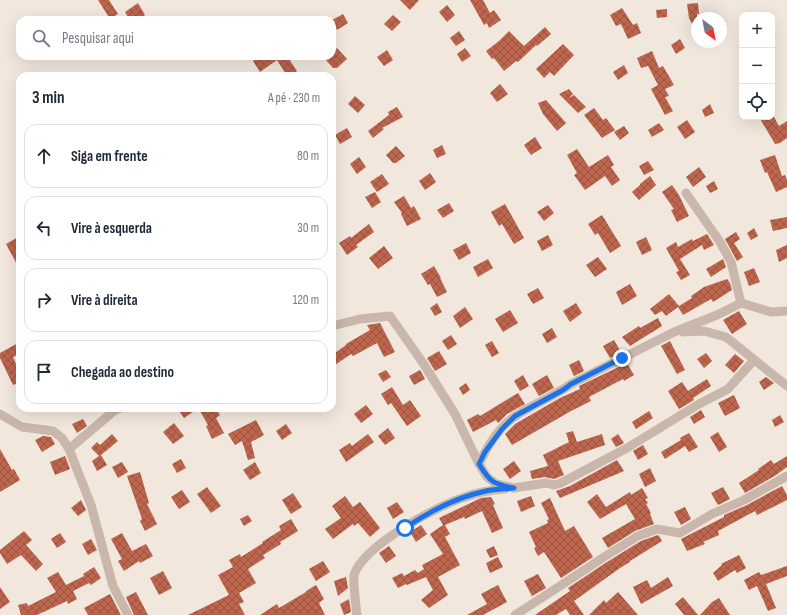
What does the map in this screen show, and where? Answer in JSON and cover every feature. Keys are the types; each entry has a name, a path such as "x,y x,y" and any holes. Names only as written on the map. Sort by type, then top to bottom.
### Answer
{"street":[{"path":"686,193 720,242 731,262 741,303"},
{"path":"479,464 485,452 502,429 515,416 563,390 571,384 674,332 717,316 741,303 771,312 787,311"},
{"path":"336,325 360,319 390,316 424,363 455,414 479,464 487,477 496,484 514,488"},
{"path":"674,332 704,331 726,337 787,386"},
{"path":"357,615 354,576 363,561 376,547 417,520 443,506 465,497 488,491 546,483 554,485 561,483 627,448 699,404 728,389 754,360"},
{"path":"69,448 113,412"},
{"path":"0,414 22,427 53,431 62,438 69,448 91,505 113,586 128,615"},
{"path":"515,615 638,536 657,529 680,533 712,514 744,500 787,476"}],"building":[{"path":"98,0 109,0 118,14 115,16 108,16"},
{"path":"400,0 419,0 410,10"},
{"path":"470,0 483,0 490,13 494,10 501,20 489,28 487,23 484,25"},
{"path":"138,3 145,15 128,16 125,12"},
{"path":"698,3 699,12 691,12 691,22 689,18 687,4"},
{"path":"447,5 455,15 447,22 439,12"},
{"path":"622,8 633,25 637,23 641,33 628,39 621,24 616,26 610,15"},
{"path":"667,9 667,17 657,18 656,10"},
{"path":"343,14 348,23 337,30 336,18"},
{"path":"393,15 401,22 392,31 384,24"},
{"path":"545,27 551,34 537,46 536,45 518,62 516,61 504,71 494,58 492,59 486,51 509,31 524,46"},
{"path":"459,31 465,40 456,46 450,38"},
{"path":"680,39 685,48 676,54 671,45"},
{"path":"563,44 574,55 554,76 550,72 544,78 536,69"},
{"path":"337,48 347,59 337,68 333,68 326,60 336,60"},
{"path":"465,48 471,56 462,62 457,54"},
{"path":"387,50 393,60 384,66 377,57"},
{"path":"652,51 659,68 663,66 674,85 665,89 669,96 665,97 673,111 665,115 651,89 658,85 648,66 641,68 637,58"},
{"path":"254,60 277,60 260,72 253,61"},
{"path":"277,60 290,60 297,71 284,72"},
{"path":"624,65 628,73 618,80 613,72"},
{"path":"500,84 508,94 497,102 490,93"},
{"path":"569,89 573,94 569,98 574,95 586,107 578,113 559,94"},
{"path":"355,96 365,105 358,113 348,104"},
{"path":"546,100 566,123 557,131 543,114 538,103"},
{"path":"710,104 714,113 705,117 702,110"},
{"path":"397,107 403,117 382,128 384,129 373,138 368,131 389,115 388,112"},
{"path":"594,108 603,120 606,118 615,130 602,138 584,115"},
{"path":"775,119 779,126 787,121 787,138 780,143 775,144 761,120"},
{"path":"687,120 695,132 685,139 677,127"},
{"path":"659,123 664,130 652,137 648,130"},
{"path":"624,126 629,133 620,140 614,132"},
{"path":"347,128 352,137 340,144 336,134"},
{"path":"535,137 542,148 531,155 524,145"},
{"path":"442,145 446,154 437,158 433,150"},
{"path":"396,146 405,156 396,163 393,163 386,155"},
{"path":"577,149 589,167 608,155 614,165 611,167 620,180 612,186 605,176 585,190 574,175 577,173 567,155"},
{"path":"775,155 782,176 785,175 787,180 787,187 776,192 767,172 765,173 760,160"},
{"path":"359,157 366,167 357,174 350,164"},
{"path":"648,161 654,170 644,175 639,166"},
{"path":"699,167 706,177 693,187 686,177"},
{"path":"430,173 436,182 425,190 419,181"},
{"path":"382,174 389,184 377,192 370,182"},
{"path":"650,176 656,185 639,200 632,192"},
{"path":"714,181 718,189 710,193 706,186"},
{"path":"672,185 679,195 689,216 677,222 671,210 674,209 662,192"},
{"path":"375,192 381,202 372,208 365,197"},
{"path":"404,196 411,208 414,206 421,219 407,226 401,214 402,213 394,202"},
{"path":"449,203 454,211 443,218 437,210"},
{"path":"505,204 524,238 514,244 502,224 499,226 491,212"},
{"path":"548,205 554,213 544,221 537,212"},
{"path":"602,215 621,246 610,253 598,233 595,235 588,224"},
{"path":"787,217 787,228 773,231 770,220"},
{"path":"369,224 374,232 356,245 358,247 347,255 339,243 350,236 351,238"},
{"path":"754,228 758,236 751,240 747,233"},
{"path":"736,232 740,239 734,243 743,257 737,261 725,239"},
{"path":"707,234 714,245 704,250 702,245 680,259 690,275 681,280 676,272 679,271 666,248 676,242 678,247 692,239 693,241"},
{"path":"548,235 553,245 542,251 537,241"},
{"path":"646,237 652,250 642,255 636,242"},
{"path":"16,238 16,263 6,244"},
{"path":"466,243 471,253 459,260 453,250"},
{"path":"787,245 787,258 779,262 776,250"},
{"path":"384,246 393,258 378,269 369,258"},
{"path":"598,257 607,269 595,277 586,265"},
{"path":"488,259 493,268 478,277 473,267"},
{"path":"723,259 726,267 711,277 706,269"},
{"path":"434,266 447,292 437,297 430,284 428,285 421,274"},
{"path":"754,268 760,282 749,286 744,272"},
{"path":"727,279 732,290 713,302 711,299 683,315 678,307 666,316 662,311 655,315 650,309 669,294 679,306 692,298 691,296 704,287"},
{"path":"630,284 637,296 622,305 616,292"},
{"path":"538,288 544,298 533,304 527,294"},
{"path":"437,303 442,312 435,316 430,308"},
{"path":"576,303 582,313 570,322 563,311"},
{"path":"465,307 473,319 460,328 453,316"},
{"path":"510,310 518,323 503,332 495,319"},
{"path":"739,311 747,324 732,334 723,320"},
{"path":"658,318 662,326 630,346 622,337 639,326 640,328"},
{"path":"380,323 395,352 384,357 377,343 353,356 351,354 336,364 336,352 346,344 370,330 367,325"},
{"path":"552,328 557,337 547,343 542,334"},
{"path":"451,335 457,344 448,350 442,341"},
{"path":"614,340 621,352 610,358 603,346"},
{"path":"492,341 499,353 492,357 485,345"},
{"path":"670,341 685,370 677,374 661,346"},
{"path":"16,344 16,356 13,357 16,364 16,384 13,385 0,358 0,353"},
{"path":"439,351 447,364 435,371 427,358"},
{"path":"706,353 712,361 704,368 697,359"},
{"path":"735,354 744,361 734,373 725,365"},
{"path":"579,360 584,371 574,376 569,365"},
{"path":"627,363 634,375 624,381 623,379 589,397 591,401 512,445 505,434 515,424 560,398 580,389 579,386"},
{"path":"386,370 391,377 383,382 378,374"},
{"path":"420,370 425,379 414,385 409,376"},
{"path":"523,375 529,386 520,391 514,381"},
{"path":"547,375 554,388 539,396 532,384"},
{"path":"766,377 774,383 764,390 759,382"},
{"path":"707,379 711,386 693,398 694,400 679,409 668,391 682,382 688,391"},
{"path":"466,383 470,390 463,395 459,388"},
{"path":"392,387 403,405 410,400 421,416 407,426 391,403 388,405 381,394"},
{"path":"518,393 525,404 507,414 498,423 496,420 473,432 467,420 478,414 480,416"},
{"path":"734,395 740,408 725,416 718,403"},
{"path":"366,405 373,414 361,423 354,414"},
{"path":"701,410 705,417 694,424 690,417"},
{"path":"649,411 653,418 636,429 632,422"},
{"path":"180,412 193,412 184,418"},
{"path":"201,412 218,412 220,415 216,418 224,433 212,439 206,426 208,425"},
{"path":"780,415 784,422 775,427 772,420"},
{"path":"83,419 87,426 77,433 72,424"},
{"path":"256,420 264,435 251,442 255,458 248,460 242,441 235,445 228,434"},
{"path":"174,423 184,436 173,444 163,432"},
{"path":"286,424 292,433 282,440 276,431"},
{"path":"388,428 395,438 385,445 378,436"},
{"path":"573,431 577,442 602,434 605,445 558,461 564,475 554,479 545,477 532,479 530,471 548,466 543,455 569,442 566,433"},
{"path":"718,432 727,447 719,452 710,437"},
{"path":"689,433 698,447 689,452 685,446 665,459 661,452 681,440 680,438"},
{"path":"112,434 118,441 101,455 107,465 97,471 92,461 99,456 91,448 97,442 100,445"},
{"path":"368,434 374,442 346,462 339,450 350,443 352,446"},
{"path":"618,434 624,443 616,447 611,439"},
{"path":"43,436 51,437 55,444 42,452 35,440"},
{"path":"643,445 648,454 638,460 633,451"},
{"path":"0,449 12,470 14,469 20,480 0,492"},
{"path":"65,456 70,469 55,475 50,462"},
{"path":"787,456 787,467 745,493 739,483 771,460 774,464"},
{"path":"181,459 186,468 177,473 172,464"},
{"path":"617,460 624,471 560,498 556,491 570,486"},
{"path":"514,461 521,471 510,479 503,469"},
{"path":"122,462 128,472 118,478 112,467"},
{"path":"255,462 261,473 250,480 243,470"},
{"path":"650,468 656,481 645,487 639,474"},
{"path":"140,472 149,503 147,504 157,524 145,531 140,521 142,519 127,476"},
{"path":"782,486 787,495 787,500 757,515 755,511 718,531 719,535 703,542 705,544 687,551 681,539 724,517 724,515 747,505"},
{"path":"207,487 221,506 211,513 197,494"},
{"path":"723,487 730,499 718,505 711,493"},
{"path":"642,488 648,498 645,499 648,503 646,504 651,513 650,514 654,524 635,531 608,548 602,538 635,519 626,504 600,519 587,502 597,494 606,507 630,492 631,495"},
{"path":"182,490 190,502 179,509 171,497"},
{"path":"293,493 302,507 291,514 282,500"},
{"path":"345,496 353,507 360,502 380,528 370,537 358,523 354,526 353,524 333,539 325,529 341,518 332,506"},
{"path":"531,496 535,506 521,512 517,501"},
{"path":"491,497 495,504 493,505 503,528 492,533 482,511 465,519 464,517 445,525 450,534 445,537 460,565 438,577 448,595 429,608 421,600 433,590 426,577 398,588 392,578 402,573 404,576 415,570 418,573 424,569 422,565 443,554 430,534 443,525 439,518 481,498"},
{"path":"550,498 565,531 574,526 593,557 561,578 544,552 538,556 534,548 536,547 529,532 548,523 547,520 549,519 541,503"},
{"path":"81,500 86,510 78,516 71,508"},
{"path":"397,502 404,512 393,519 387,508"},
{"path":"685,507 691,519 681,525 674,512"},
{"path":"248,515 252,521 244,526 240,519"},
{"path":"291,519 298,531 280,542 281,544 263,555 265,558 248,569 256,583 239,593 244,602 239,604 245,615 188,615 229,595 218,575 233,567 229,560 240,554 241,557 263,543 262,542 281,530 279,526"},
{"path":"421,525 427,534 416,542 410,532"},
{"path":"24,531 32,540 26,545 43,564 36,571 21,555 7,564 0,553 0,550"},
{"path":"60,533 66,542 57,548 51,539"},
{"path":"122,533 132,551 146,544 153,556 140,563 139,561 124,571 118,561 122,559 111,539"},
{"path":"658,535 662,541 630,561 574,601 584,615 570,615 566,609 556,615 535,615 570,591 568,588 607,562 641,541"},
{"path":"91,539 97,550 88,555 82,544"},
{"path":"389,546 396,556 386,563 379,553"},
{"path":"494,546 498,555 490,558 486,550"},
{"path":"739,555 746,568 737,573 735,570 718,581 713,573 722,565 721,564"},
{"path":"498,557 503,567 490,573 486,563"},
{"path":"323,561 330,572 316,581 309,569"},
{"path":"787,566 787,576 766,584 776,608 768,611 757,586 749,590 744,580 759,572 761,575"},
{"path":"94,567 101,578 91,585 89,583 73,591 77,599 68,604 67,601 37,615 21,615 18,605 27,603 28,606 56,592 47,578 58,572 66,585 84,576 83,574"},
{"path":"163,571 172,588 159,595 150,578"},
{"path":"538,574 546,588 532,596 524,581"},
{"path":"346,577 348,588 338,596 334,581"},
{"path":"668,577 673,586 641,604 633,587 647,580 651,588"},
{"path":"316,585 324,599 319,603 325,615 260,615 277,604 279,608"},
{"path":"498,585 507,602 483,615 467,615 487,604 481,594"},
{"path":"0,587 10,602 0,609"},
{"path":"136,592 148,615 134,615 126,597"},
{"path":"618,592 638,615 589,615 604,600 606,603"},
{"path":"110,594 121,615 88,615 84,608"},
{"path":"683,597 698,615 684,615 675,604"},
{"path":"719,598 730,615 700,615 712,602"},
{"path":"349,599 351,612 344,615 340,604"}],"route":[{"path":"405,528 443,506 465,497 488,491 514,488 496,484 487,477 479,464 485,452 502,429 515,416 563,390 571,384 622,358"}]}
